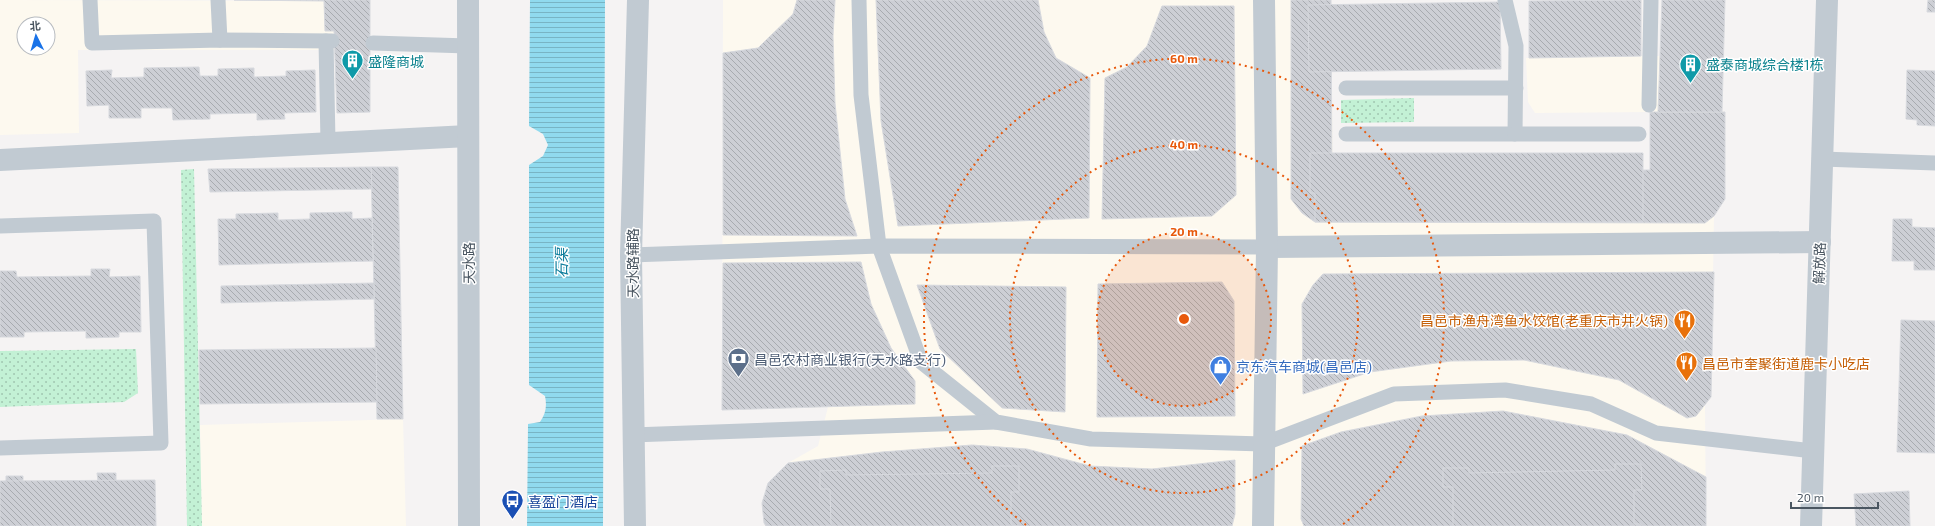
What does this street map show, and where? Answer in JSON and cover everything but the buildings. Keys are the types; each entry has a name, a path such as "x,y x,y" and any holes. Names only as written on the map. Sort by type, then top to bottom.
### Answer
{"street":[{"name":"天水路","path":"468,0 469,526"},
{"name":"天水路辅路","path":"634,526 631,255 638,0"},
{"path":"1263,526 1267,247 1264,0"},
{"name":"解放路","path":"1811,526 1827,0"},
{"path":"0,160 468,136"},
{"path":"1267,247 1820,242"}],"lane":[{"path":"90,0 92,43 220,40 329,41 328,142"},
{"path":"218,0 220,40"},
{"path":"859,0 861,95 879,246 921,362 996,422"},
{"path":"1505,0 1516,46 1515,134"},
{"path":"1649,105 1651,0"},
{"path":"373,43 468,46"},
{"path":"1346,88 1516,88"},
{"path":"1346,134 1639,134"},
{"path":"1822,159 1935,163"},
{"path":"0,226 154,221 160,443 0,448"},
{"path":"631,255 879,246 1267,247"},
{"path":"632,435 996,422 1091,439 1263,444 1394,394 1505,390 1591,404 1656,433 1813,451"}],"shaded area":[{"path":"0,0 324,1 325,31 334,31 335,50 78,50 79,133 0,135"},
{"path":"723,0 1331,0 1333,171 1650,170 1650,112 1535,113 1528,102 1526,58 1660,56 1662,0 1725,0 1722,111 1725,112 1725,199 1714,216 1711,397 1705,404 1706,526 766,526 764,523 762,503 768,483 788,463 818,446 828,407 722,410"},
{"path":"403,419 406,526 202,526 200,425"}],"green space":[{"path":"1414,98 1414,122 1341,123 1341,100"},
{"path":"194,169 202,526 187,526 181,170"},
{"path":"136,349 138,393 124,402 0,407 0,351"}],"water":[{"name":"石渠","path":"530,0 605,0 603,526 527,526 528,424 540,422 546,409 545,396 529,385 529,165 543,156 548,145 543,134 529,126"}],"place":[{"name":"盛隆商城","path":"353,80"},
{"name":"盛泰商城综合楼1栋","path":"1691,84"},
{"name":"昌邑市渔舟湾鱼水饺馆(老重庆市井火锅)","path":"1684,340"},
{"name":"昌邑农村商业银行(天水路支行)","path":"738,378"},
{"name":"昌邑市奎聚街道鹿卡小吃店","path":"1686,382"},
{"name":"京东汽车商城(昌邑店)","path":"1220,386"},
{"name":"喜盈门酒店","path":"513,520"}]}
